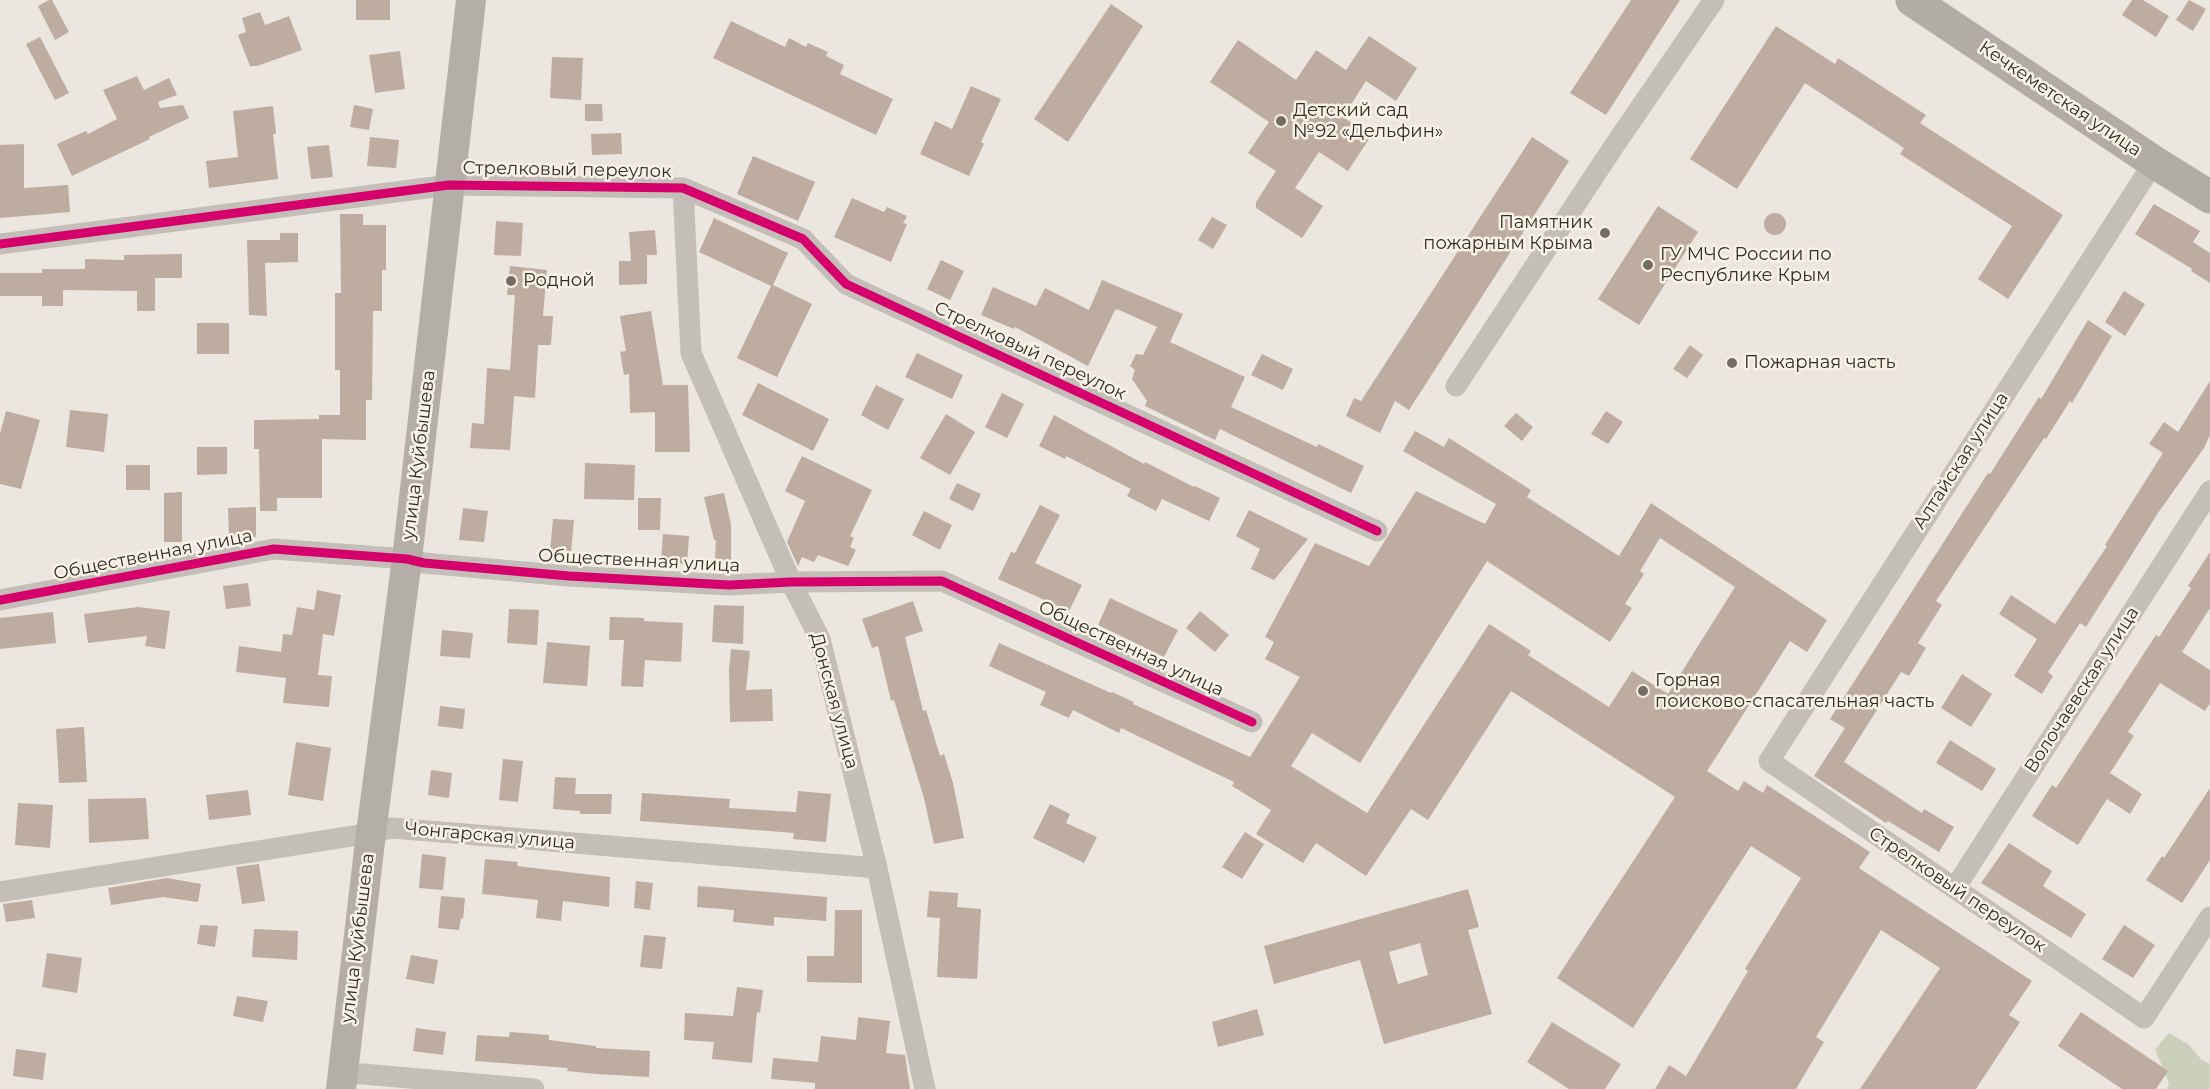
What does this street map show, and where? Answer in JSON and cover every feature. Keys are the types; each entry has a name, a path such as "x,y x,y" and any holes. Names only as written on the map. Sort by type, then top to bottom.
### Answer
{"main road":[{"name":"улица Куйбышева","path":"342,1082 370,833 407,559 471,0"},
{"name":"Кечкеметская улица","path":"1912,0 2210,197"}],"street":[{"path":"1456,386 1612,149 1714,0"},
{"name":"Алтайская улица","path":"1769,761 2154,162"},
{"name":"Стрелковый переулок","path":"0,244 449,185 683,188 803,239 846,284 1377,531"},
{"name":"Донская улица","path":"683,188 691,353 791,582 820,639 877,868 925,1089"},
{"name":"Волочаевская улица","path":"1955,888 2210,491"},
{"name":"Общественная улица","path":"0,600 274,549 407,559 424,563 569,576 729,585 791,582 942,581 1252,722"},
{"name":"Стрелковый переулок","path":"1769,761 2144,1018 2210,917"},
{"name":"Чонгарская улица","path":"0,892 392,828 877,868"},
{"path":"342,1082 363,1074 534,1089"}],"green space":[{"path":"2169,1033 2188,1044 2201,1059 2210,1064 2210,1089 2167,1089 2169,1083 2155,1049"}],"building":[{"path":"52,0 69,32 55,40 38,6"},
{"path":"356,0 390,0 390,20 356,20"},
{"path":"1631,0 1680,0 1606,115 1570,93"},
{"path":"2132,0 2143,0 2169,16 2156,37 2122,15"},
{"path":"2189,0 2206,9 2193,31 2176,20"},
{"path":"1111,4 1143,26 1068,142 1034,119"},
{"path":"260,12 265,25 289,16 302,50 257,66 250,66 238,35 246,32 242,18"},
{"path":"731,21 785,47 789,38 806,47 808,43 828,52 826,56 844,65 840,74 893,99 876,135 713,58"},
{"path":"1776,26 1835,64 1838,58 1926,115 1920,123 2063,215 2008,299 1978,279 2012,226 1900,154 1904,148 1805,83 1737,189 1690,159"},
{"path":"1369,36 1417,68 1396,101 1366,81 1343,117 1371,136 1348,171 1319,152 1295,188 1323,206 1302,238 1256,208 1256,202 1276,171 1248,153 1269,122 1210,82 1238,40 1296,80 1316,50 1346,70"},
{"path":"40,37 69,93 55,100 26,44"},
{"path":"400,51 405,89 375,93 369,55"},
{"path":"552,57 583,58 581,100 550,98"},
{"path":"137,76 144,90 169,78 177,95 158,102 160,108 183,105 189,118 72,176 57,144 86,131 88,134 117,119 103,90"},
{"path":"971,86 1001,99 981,142 984,144 969,176 920,154 935,121 952,129"},
{"path":"585,104 602,104 603,121 585,121"},
{"path":"354,105 373,109 369,130 350,127"},
{"path":"273,106 276,134 273,134 278,179 209,188 206,161 238,157 233,111"},
{"path":"621,133 622,154 592,155 591,134"},
{"path":"370,137 399,140 396,168 367,166"},
{"path":"1532,137 1569,161 1409,410 1395,401 1380,433 1346,416 1354,398 1361,401"},
{"path":"24,144 24,188 68,185 70,212 0,218 0,145"},
{"path":"329,145 333,177 311,179 307,147"},
{"path":"753,156 815,182 798,221 737,194"},
{"path":"852,198 884,212 887,207 907,216 903,223 907,224 891,262 834,237"},
{"path":"2154,204 2200,231 2193,242 2210,253 2210,283 2191,271 2192,269 2135,234"},
{"name":"ГУ МЧС России по Республике Крым","path":"1658,206 1698,232 1639,325 1598,299"},
{"path":"1775,213 1783,216 1786,224 1783,232 1775,235 1767,232 1764,224 1767,216"},
{"path":"340,214 363,214 363,225 386,225 386,270 382,270 382,311 373,311 372,400 366,400 366,440 322,439 322,498 277,498 277,511 260,511 259,449 254,449 254,420 319,419 319,415 340,415 340,370 335,370 335,293 341,293"},
{"path":"1212,217 1227,225 1213,249 1198,240"},
{"path":"714,218 788,253 773,285 812,304 777,377 737,358 771,286 699,252"},
{"path":"496,221 523,223 521,256 494,255"},
{"path":"655,230 657,255 647,255 647,284 619,285 619,261 631,261 629,232"},
{"path":"280,233 298,233 298,262 265,263 267,316 249,315 247,240 280,240"},
{"path":"182,254 182,278 155,278 155,311 137,311 137,291 63,290 63,306 42,306 42,296 0,296 0,273 42,273 42,269 85,269 85,259 124,260 124,255"},
{"path":"941,260 964,271 950,300 927,289"},
{"path":"510,266 547,270 543,316 553,316 551,345 538,345 535,398 514,396 510,450 470,448 472,423 484,424 487,368 510,370 515,295 507,295"},
{"path":"1102,280 1183,314 1170,342 1245,377 1231,407 1364,466 1351,493 1220,429 1215,440 1145,406 1147,401 1132,379 1135,370 1130,366 1136,354 1143,355 1157,327 1115,310 1088,366 1015,327 1014,329 981,315 993,287 1036,306 1045,288 1089,310"},
{"path":"2124,291 2145,304 2125,336 2105,322"},
{"path":"651,311 663,385 688,385 690,452 655,452 655,412 630,413 629,374 624,375 620,352 626,351 620,316"},
{"path":"2088,320 2112,336 2072,403 2070,401 2046,439 2044,438 1936,601 1942,605 1918,643 1926,648 1909,676 1901,672 1844,762 1922,813 1924,809 1954,827 1939,852 1888,821 1886,823 1814,776 1845,728 1830,719 1988,473 1990,474 2039,397 2041,399"},
{"path":"197,323 229,323 229,354 197,354"},
{"path":"1690,345 1703,355 1687,378 1673,369"},
{"path":"917,353 963,375 952,399 905,377"},
{"path":"1262,354 1293,369 1283,390 1251,375"},
{"path":"2210,381 2210,435 2204,448 2158,513 2086,627 2080,623 2048,672 2053,676 2042,694 2014,676 2037,639 1999,614 2011,595 2055,624 2107,546 2105,545 2163,453 2149,444 2164,422 2178,432"},
{"path":"758,383 829,419 813,451 742,415"},
{"path":"876,385 904,399 888,430 861,415"},
{"path":"1002,393 1024,404 1007,438 985,427"},
{"path":"70,410 108,414 104,452 66,447"},
{"path":"6,411 40,420 21,489 0,484 0,434"},
{"path":"1606,411 1623,422 1608,444 1591,434"},
{"path":"1516,413 1533,427 1522,441 1504,426"},
{"path":"946,414 975,432 950,475 920,458"},
{"path":"1054,415 1144,464 1145,462 1220,498 1209,521 1162,499 1156,511 1127,496 1131,489 1066,456 1065,459 1039,446"},
{"path":"1415,431 1444,447 1449,438 1531,490 1527,497 1619,556 1651,503 1827,620 1807,652 1790,641 1707,771 1738,791 1744,781 1763,793 1767,785 1870,852 1859,868 2032,981 2009,1015 2020,1022 1976,1089 1860,1089 1940,968 1881,930 1816,1037 1824,1042 1796,1089 1655,1089 1669,1065 1686,1076 1748,971 1745,969 1801,878 1751,846 1633,1028 1557,978 1675,797 1511,691 1428,820 1411,809 1366,876 1316,843 1303,863 1256,834 1271,810 1232,786 1234,782 1121,728 1119,733 1073,710 1069,718 1040,705 1046,692 989,666 999,643 1112,692 1134,702 1133,704 1250,757 1300,677 1265,659 1274,642 1265,637 1315,543 1369,566 1416,491 1485,524 1496,504 1403,451","holes":["1660,538 1735,587 1668,694 1632,671 1609,707 1528,655 1531,651 1489,624 1367,813 1291,766 1312,733 1360,763 1487,561 1610,642 1632,608 1625,604 1644,574 1640,571"]},
{"path":"197,447 227,447 227,474 197,475"},
{"path":"802,456 872,490 850,536 854,538 850,547 856,550 848,566 818,555 814,562 802,557 798,566 787,542 805,501 785,491"},
{"path":"585,463 635,465 634,500 584,499"},
{"path":"126,465 150,465 150,490 126,490"},
{"path":"957,483 981,494 973,511 949,499"},
{"path":"182,492 182,542 164,542 164,493"},
{"path":"724,493 731,524 731,560 715,560 716,540 714,540 704,497"},
{"path":"638,498 661,498 660,530 638,530"},
{"path":"1040,505 1060,515 1035,563 1082,585 1069,611 998,579 1011,552 1015,553"},
{"path":"256,507 256,537 229,537 228,508"},
{"path":"463,508 488,511 484,542 459,540"},
{"path":"1249,510 1308,539 1274,580 1251,569 1260,549 1236,536"},
{"path":"924,511 952,525 940,550 912,535"},
{"path":"553,519 574,520 571,552 550,551"},
{"path":"663,534 689,536 687,564 661,562"},
{"path":"2210,552 2210,608 2182,652 2210,670 2210,703 2205,711 2160,683 2128,732 2134,736 2110,773 2142,794 2130,814 2107,799 2078,845 2032,816 2052,785 2056,788 2156,635 2159,637 2191,588 2188,586"},
{"path":"248,583 251,606 226,609 223,586"},
{"path":"317,590 341,595 334,636 323,634 318,675 332,676 329,707 283,703 286,678 236,672 239,646 281,652 283,634 292,635 297,607 314,610"},
{"path":"1110,598 1178,630 1164,657 1098,625"},
{"path":"913,601 923,631 905,637 923,711 926,710 940,756 944,754 953,783 964,838 934,844 924,798 894,700 891,701 878,646 872,648 862,619"},
{"path":"714,605 744,606 743,644 712,642"},
{"path":"138,607 170,611 165,649 145,646 147,636 88,643 84,614"},
{"path":"509,609 539,610 537,645 507,643"},
{"path":"1200,611 1229,635 1215,652 1186,628"},
{"path":"53,612 56,643 0,649 0,618"},
{"path":"610,617 683,623 681,662 645,660 643,687 621,686 624,640 609,640"},
{"path":"442,630 473,633 470,658 440,656"},
{"path":"547,642 590,646 587,686 543,683"},
{"path":"731,649 750,651 746,690 772,689 773,721 730,722"},
{"path":"1962,674 1992,694 1971,727 1941,708"},
{"path":"440,706 465,709 463,729 438,726"},
{"path":"84,727 87,782 59,783 56,729"},
{"path":"1950,740 1996,769 1982,791 1936,763"},
{"path":"296,742 331,748 323,801 288,795"},
{"path":"503,759 523,761 518,802 499,800"},
{"path":"431,770 452,773 449,798 428,795"},
{"path":"555,777 576,778 575,794 612,794 611,814 580,814 580,811 553,809"},
{"path":"2210,788 2210,860 2182,903 2146,880 2162,856 2164,858"},
{"path":"248,790 251,815 209,820 206,795"},
{"path":"798,791 831,794 826,842 793,839 794,833 640,821 642,793 730,799 729,808 796,812"},
{"path":"146,798 149,839 89,843 88,799"},
{"path":"18,803 53,805 50,848 15,845"},
{"path":"1050,804 1070,814 1066,823 1097,837 1084,863 1033,838"},
{"path":"1245,832 1264,844 1242,879 1222,867"},
{"path":"2009,843 2052,871 2043,886 2086,914 2071,938 1981,883"},
{"path":"422,854 446,857 443,890 419,888"},
{"path":"485,859 518,862 517,866 610,877 609,907 563,901 561,921 536,918 538,900 482,894"},
{"path":"259,864 265,901 242,904 236,867"},
{"path":"167,878 201,884 198,902 163,897 111,905 108,888"},
{"path":"636,881 653,883 650,910 634,908"},
{"path":"698,886 827,897 826,921 774,917 774,926 733,922 734,910 697,907"},
{"path":"1468,889 1479,927 1468,930 1492,1014 1384,1044 1360,960 1274,984 1264,946","holes":["1420,943 1428,975 1398,984 1389,952"]},
{"path":"929,891 958,893 957,907 981,909 977,979 937,977 940,918 927,917"},
{"path":"441,896 465,898 463,919 461,918 459,930 438,928"},
{"path":"32,900 35,918 6,922 3,904"},
{"path":"835,910 862,910 862,983 807,982 807,956 834,956"},
{"path":"200,925 218,926 215,947 197,944"},
{"path":"2124,925 2155,945 2133,978 2102,959"},
{"path":"254,929 298,931 297,960 252,957"},
{"path":"644,935 666,937 662,969 640,967"},
{"path":"47,953 82,958 77,993 42,987"},
{"path":"411,955 438,960 434,984 406,979"},
{"path":"737,987 763,990 760,1013 757,1012 752,1063 712,1059 714,1042 684,1040 685,1013 733,1016"},
{"path":"237,996 268,1001 263,1022 233,1016"},
{"path":"1257,1009 1264,1035 1218,1047 1212,1022"},
{"path":"2081,1012 2168,1071 2156,1089 2122,1089 2058,1046"},
{"path":"858,1017 890,1021 886,1053 905,1055 910,1089 815,1089 815,1083 771,1079 773,1058 818,1062 821,1036 856,1040"},
{"path":"1552,1022 1621,1064 1605,1089 1569,1089 1527,1062"},
{"path":"416,1028 446,1032 443,1055 413,1051"},
{"path":"510,1032 549,1035 549,1040 596,1046 596,1048 650,1051 649,1077 596,1074 567,1071 568,1068 475,1061 477,1035 509,1037"},
{"path":"16,1049 46,1053 43,1080 13,1076"}],"cycle path":[{"path":"0,244 449,185 683,188 803,239 846,284 1377,531"},
{"path":"0,600 274,549 407,559 424,563 569,576 729,585 791,582 942,581 1252,722"}],"place":[{"name":"Детский сад №92 «Дельфин»","path":"1281,121"},
{"name":"Памятник пожарным Крыма","path":"1605,233"},
{"name":"ГУ МЧС России по Республике Крым","path":"1648,265"},
{"name":"Родной","path":"511,281"},
{"name":"Пожарная часть","path":"1732,363"},
{"name":"Горная поисково-спасательная часть","path":"1643,691"}]}
